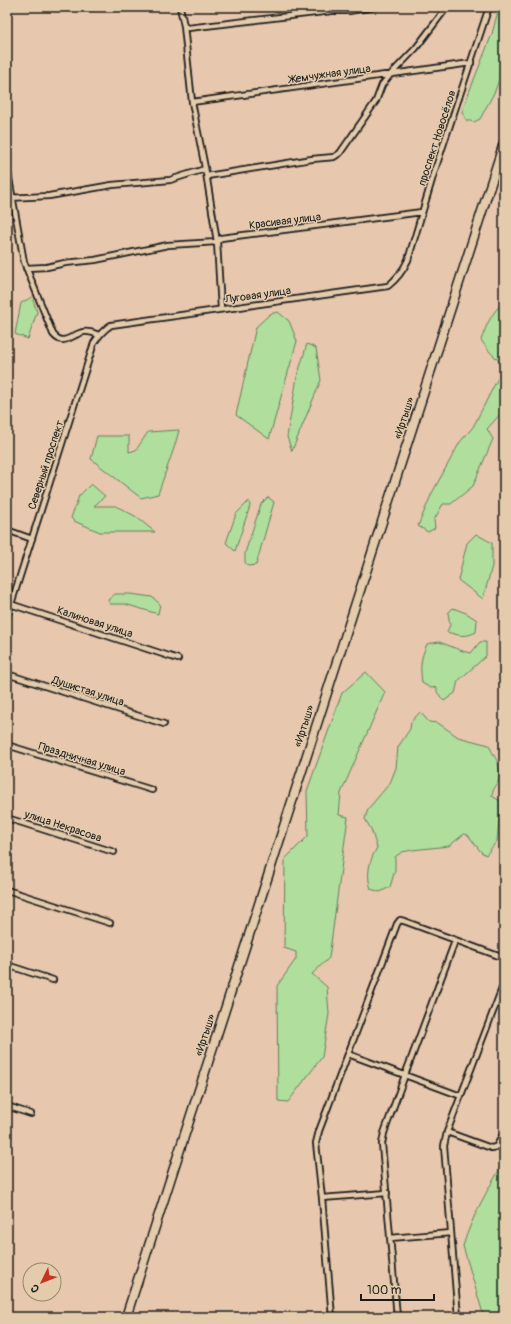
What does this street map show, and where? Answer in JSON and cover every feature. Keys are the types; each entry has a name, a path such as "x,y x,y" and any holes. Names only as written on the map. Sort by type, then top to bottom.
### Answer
{"highway":[{"name":"«Иртыш»","path":"126,1317 504,143"}],"street":[{"path":"180,7 184,26 192,102 206,169 217,242 221,309"},
{"path":"184,26 188,28 374,7"},
{"path":"207,176 312,159 334,157 340,153 376,101 382,86 390,74 416,48 447,7"},
{"name":"проспект Новосёлов","path":"402,274 408,260 422,212 489,7"},
{"name":"Жемчужная улица","path":"192,102 471,64"},
{"path":"7,167 24,262 51,329 56,338 63,340 82,332 99,334"},
{"path":"7,198 49,196 112,185 170,180 206,169"},
{"name":"Красивая улица","path":"26,268 47,267 65,263 95,260 168,245 217,242 221,238 422,212"},
{"name":"Луговая улица","path":"111,325 388,286 402,274"},
{"name":"Северный проспект","path":"7,617 9,604 32,539 94,343 103,329 111,325"},
{"path":"7,530 32,539"},
{"name":"Калиновая улица","path":"9,604 178,659"},
{"name":"Душистая улица","path":"7,674 164,724"},
{"name":"Праздничная улица","path":"7,745 152,790"},
{"name":"улица Некрасова","path":"7,818 114,852"},
{"path":"7,890 110,924"},
{"path":"332,1317 316,1143 319,1131 396,924 400,920 404,921 504,958"},
{"path":"397,1317 382,1144 384,1133 455,941"},
{"path":"7,965 53,980"},
{"path":"458,1317 444,1146 447,1132 504,983"},
{"path":"348,1054 461,1096"},
{"path":"7,1106 31,1114"},
{"path":"447,1132 491,1148 496,1147 504,1133"},
{"path":"322,1198 387,1193"},
{"path":"390,1238 451,1233"}],"green space":[{"path":"499,7 504,7 504,65 495,91 480,119 474,122 466,120 462,112 464,105 492,34"},
{"path":"32,297 37,312 28,339 15,334 21,303"},
{"path":"504,302 504,410 487,429 493,439 473,486 451,504 443,504 434,520 435,528 428,532 418,526 432,493 460,442 473,427 503,365 489,351 481,340 490,319"},
{"path":"278,312 289,321 297,341 269,439 236,415 256,327 270,314"},
{"path":"307,344 316,348 321,380 292,451 287,437 297,377"},
{"path":"179,430 158,494 141,498 91,459 97,436 129,436 129,452 136,450 148,432"},
{"path":"91,484 105,496 94,506 116,506 135,516 155,532 100,532 74,521 71,518 79,496"},
{"path":"268,497 274,502 256,565 248,566 245,562 245,553 261,504"},
{"path":"249,501 250,506 235,551 226,543 236,514"},
{"path":"476,534 492,543 492,566 483,599 458,580 467,543"},
{"path":"115,594 130,594 152,597 160,604 158,614 125,604 110,604 108,600"},
{"path":"453,608 466,613 477,620 476,632 472,634 458,635 447,632 450,625 448,613"},
{"path":"439,642 471,653 480,642 486,642 486,656 458,681 455,693 444,701 437,692 437,687 431,688 422,683 421,677 422,659 427,644"},
{"path":"366,672 385,692 341,793 339,815 348,817 329,958 312,974 327,987 329,1014 322,1057 288,1102 278,1101 277,986 296,959 296,952 284,948 285,859 308,836 307,791 342,693"},
{"path":"420,712 429,722 438,723 458,737 489,745 498,762 500,771 498,782 492,796 500,801 497,841 486,855 481,852 468,835 464,834 449,846 402,852 395,857 395,870 390,887 380,892 371,889 369,884 369,868 377,848 371,829 365,819 368,809 390,783 396,768 398,747 410,729 411,722"},
{"path":"504,1162 504,1317 484,1317 463,1246 476,1213"}]}
